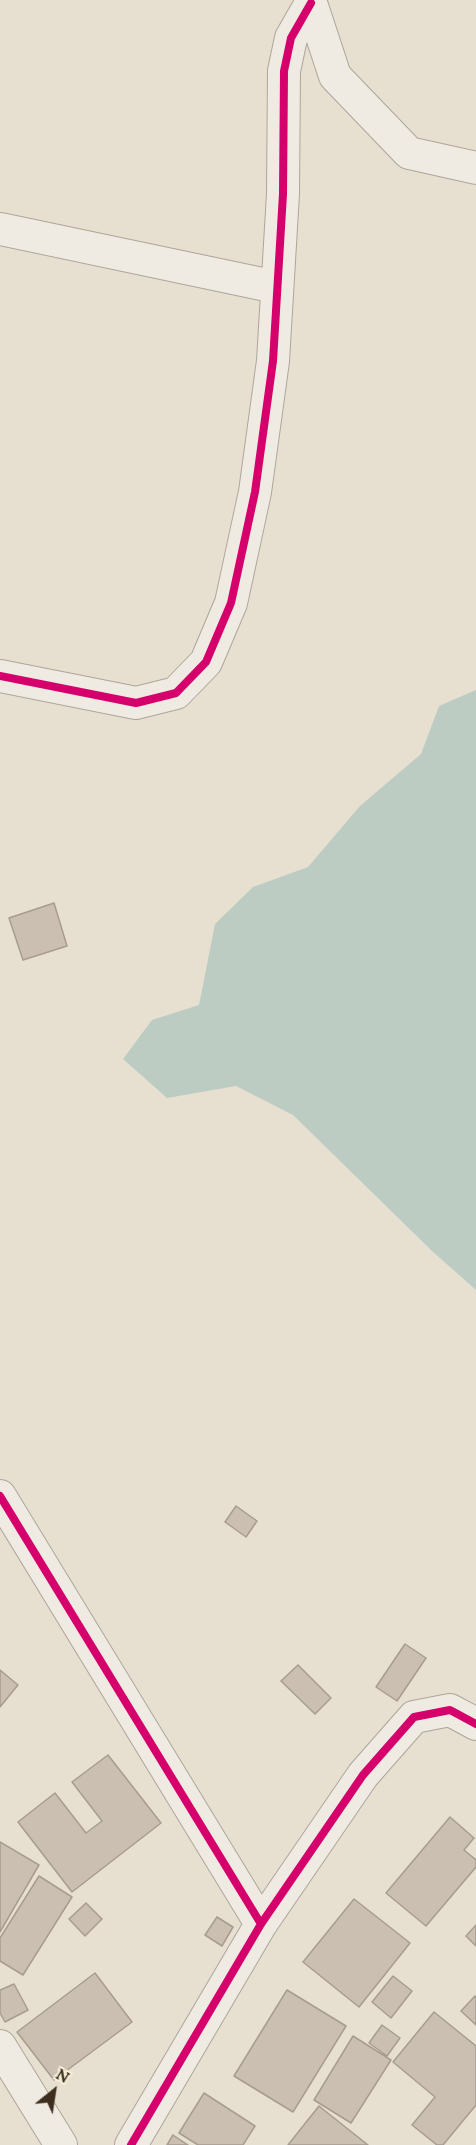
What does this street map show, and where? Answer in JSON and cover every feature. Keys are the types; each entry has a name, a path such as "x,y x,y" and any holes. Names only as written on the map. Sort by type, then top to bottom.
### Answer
{"street":[{"path":"310,2 335,76 409,153 476,168"},
{"path":"0,676 136,703 176,693 206,662 231,603 255,492 273,361 283,194 284,71 291,38 310,2"},
{"path":"0,229 276,287"},
{"path":"0,1496 261,1924"},
{"path":"131,2145 261,1924 363,1775 414,1717 450,1710 476,1724"},
{"path":"0,2046 61,2145"}],"shaded area":[{"path":"476,690 476,1290 432,1251 293,1115 236,1086 167,1098 123,1059 152,1020 199,1005 215,924 253,887 308,867 360,806 421,754 439,706"}],"building":[{"path":"54,903 67,946 23,960 9,918"},
{"path":"236,1506 257,1521 246,1537 225,1522"},
{"path":"405,1644 426,1658 397,1701 376,1687"},
{"path":"298,1665 331,1698 315,1714 281,1681"},
{"path":"0,1670 18,1685 0,1707"},
{"path":"108,1755 161,1823 72,1892 18,1822 55,1793 86,1833 102,1821 72,1782"},
{"path":"450,1817 474,1838 464,1850 476,1860 476,1867 426,1926 386,1893"},
{"path":"0,1842 39,1865 0,1932"},
{"path":"39,1876 72,1897 23,1975 0,1961 0,1938"},
{"path":"354,1899 410,1943 359,2007 303,1962"},
{"path":"86,1903 102,1919 85,1936 69,1919"},
{"path":"217,1917 233,1927 222,1946 205,1935"},
{"path":"476,1925 476,1946 466,1936"},
{"path":"95,1973 132,2022 54,2080 17,2032"},
{"path":"393,1976 412,1991 391,2018 372,2002"},
{"path":"14,1984 28,2010 5,2022 0,2013 0,1990"},
{"path":"287,1990 346,2026 293,2112 234,2076"},
{"path":"475,1996 476,1998 476,2025 461,2011"},
{"path":"434,2012 476,2046 476,2105 443,2145 437,2145 412,2125 435,2097 393,2062"},
{"path":"382,2025 400,2038 387,2056 369,2043"},
{"path":"353,2036 391,2060 351,2123 314,2100"},
{"path":"204,2093 255,2126 243,2145 198,2145 179,2133"},
{"path":"319,2106 368,2145 288,2145"},
{"path":"173,2135 188,2145 167,2145"}],"cycle path":[{"path":"0,676 136,703 176,693 206,662 231,603 255,492 273,361 283,194 284,71 291,38 311,3"},
{"path":"0,1496 261,1924"},
{"path":"131,2145 261,1924 363,1775 414,1717 450,1710 476,1724"}]}
